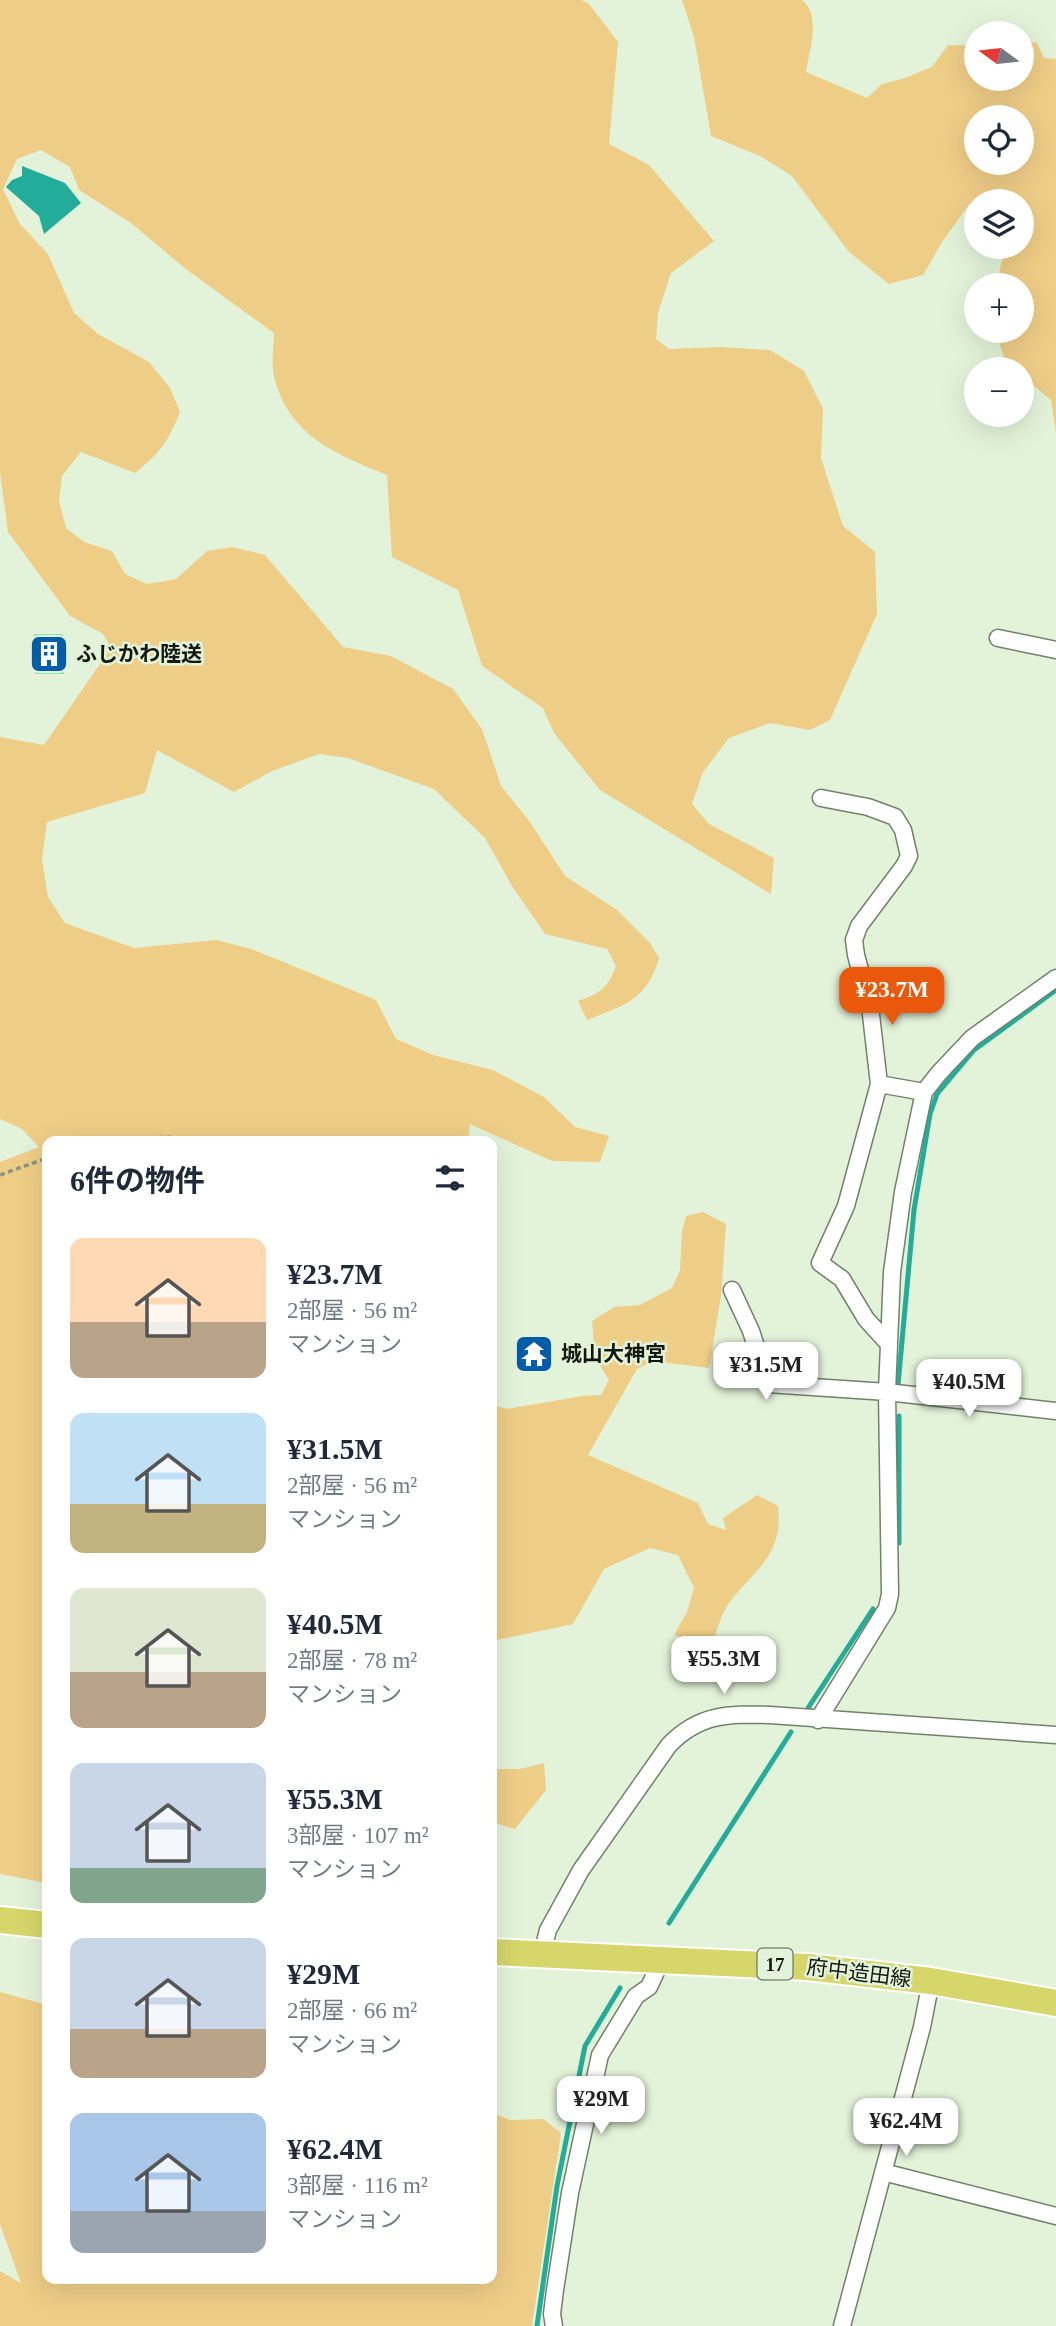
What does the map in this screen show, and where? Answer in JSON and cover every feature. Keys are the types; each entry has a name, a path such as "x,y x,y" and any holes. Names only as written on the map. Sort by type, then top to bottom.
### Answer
{"main road":[{"path":"0,1920 42,1924"},
{"name":"府中造田線","path":"497,1952 808,1967 931,1981 1056,2003"}],"street":[{"path":"998,638 1056,650"},
{"path":"821,798 868,807 895,817 903,830 909,856 859,926 854,940 870,1006 879,1084 846,1206 820,1263 842,1279 866,1319 888,1343"},
{"path":"818,1720 887,1608 890,1594 887,1392 892,1272 903,1192 925,1092 972,1038 1056,978"},
{"path":"879,1084 925,1092"},
{"path":"732,1290 751,1331 768,1384 887,1392 1056,1411"},
{"path":"542,1954 548,1930 581,1870 658,1759 680,1733 705,1721 727,1714 1056,1735"},
{"path":"554,2326 552,2314 570,2193 600,2055 636,1996 649,1987 662,1959"},
{"path":"842,2326 922,2027 931,1981"},
{"path":"883,2172 1056,2216"}],"path":[{"path":"0,1175 42,1160"}],"shaded area":[{"path":"0,0 581,0 589,4 618,42 609,144 649,165 714,241 671,273 658,313 656,339 669,349 720,347 770,350 804,371 823,409 821,458 843,526 875,552 877,614 830,720 810,730 770,723 729,738 703,772 692,804 709,824 774,858 771,894 600,790 554,733 543,708 482,666 458,590 392,557 387,475 350,459 317,440 290,414 274,376 274,333 187,270 131,223 79,190 70,167 41,150 17,159 3,189 20,224 48,254 74,313 98,334 149,362 170,388 180,412 162,446 135,473 81,452 62,476 59,501 66,528 84,542 112,551 125,574 147,584 176,579 207,551 232,547 265,555 343,647 391,656 453,689 482,729 501,786 530,822 565,876 617,910 650,943 659,958 648,983 633,999 587,1020 578,1001 598,992 610,980 616,966 607,949 545,934 512,886 485,838 434,789 348,758 319,754 272,771 234,792 157,750 145,793 47,822 42,859 48,897 65,923 134,948 217,940 254,950 376,1000 396,1039 433,1055 493,1070 544,1097 575,1127 609,1136 600,1162 552,1161 470,1124 469,1136 42,1136 42,1882 0,1874 0,1162 39,1147 22,1129 0,1119 0,737 44,745 111,648 103,634 70,616 8,532 0,472"},
{"path":"682,0 802,0 808,7 813,25 806,72 867,98 882,84 932,67 948,45 964,46 964,91 1034,91 1034,42 1037,43 1044,58 1056,59 1056,433 1051,400 1034,386 1034,357 1005,357 999,343 1034,343 1034,273 999,273 1003,259 1034,259 1034,189 964,189 964,211 923,275 889,284 849,252 792,176 760,156 711,136 694,37"},
{"path":"703,1212 726,1224 721,1296 709,1368 653,1361 637,1369 588,1455 698,1503 708,1524 726,1530 723,1518 757,1495 778,1506 779,1524 771,1551 727,1606 712,1643 674,1635 687,1612 694,1588 678,1555 650,1548 604,1569 573,1624 497,1640 497,1406 506,1409 601,1395 609,1380 595,1357 592,1321 614,1307 640,1305 672,1288 680,1270 682,1232 686,1216"},
{"path":"544,1763 546,1790 515,1829 497,1824 497,1769 520,1769"},
{"path":"0,1992 42,2004 42,2284 497,2284 497,2115 510,2120 543,2119 561,2133 532,2326 0,2326 0,2271 21,2283 0,2224"}],"water":[{"path":"22,166 65,183 81,203 44,234 39,216 6,187 12,180 22,176"}],"building":[{"name":"ふじかわ陸送","path":"34,634 63,634 64,674 35,674"}],"waterway":[{"path":"898,1385 914,1210 930,1114 937,1094 974,1050 1056,990"},
{"path":"899,1416 899,1543"},
{"path":"808,1708 873,1609"},
{"path":"669,1923 791,1732"},
{"path":"537,2326 557,2186 585,2046 620,1988"}],"place":[{"name":"ふじかわ陸送","path":"49,654"},
{"name":"城山大神宮","path":"534,1354"}]}
